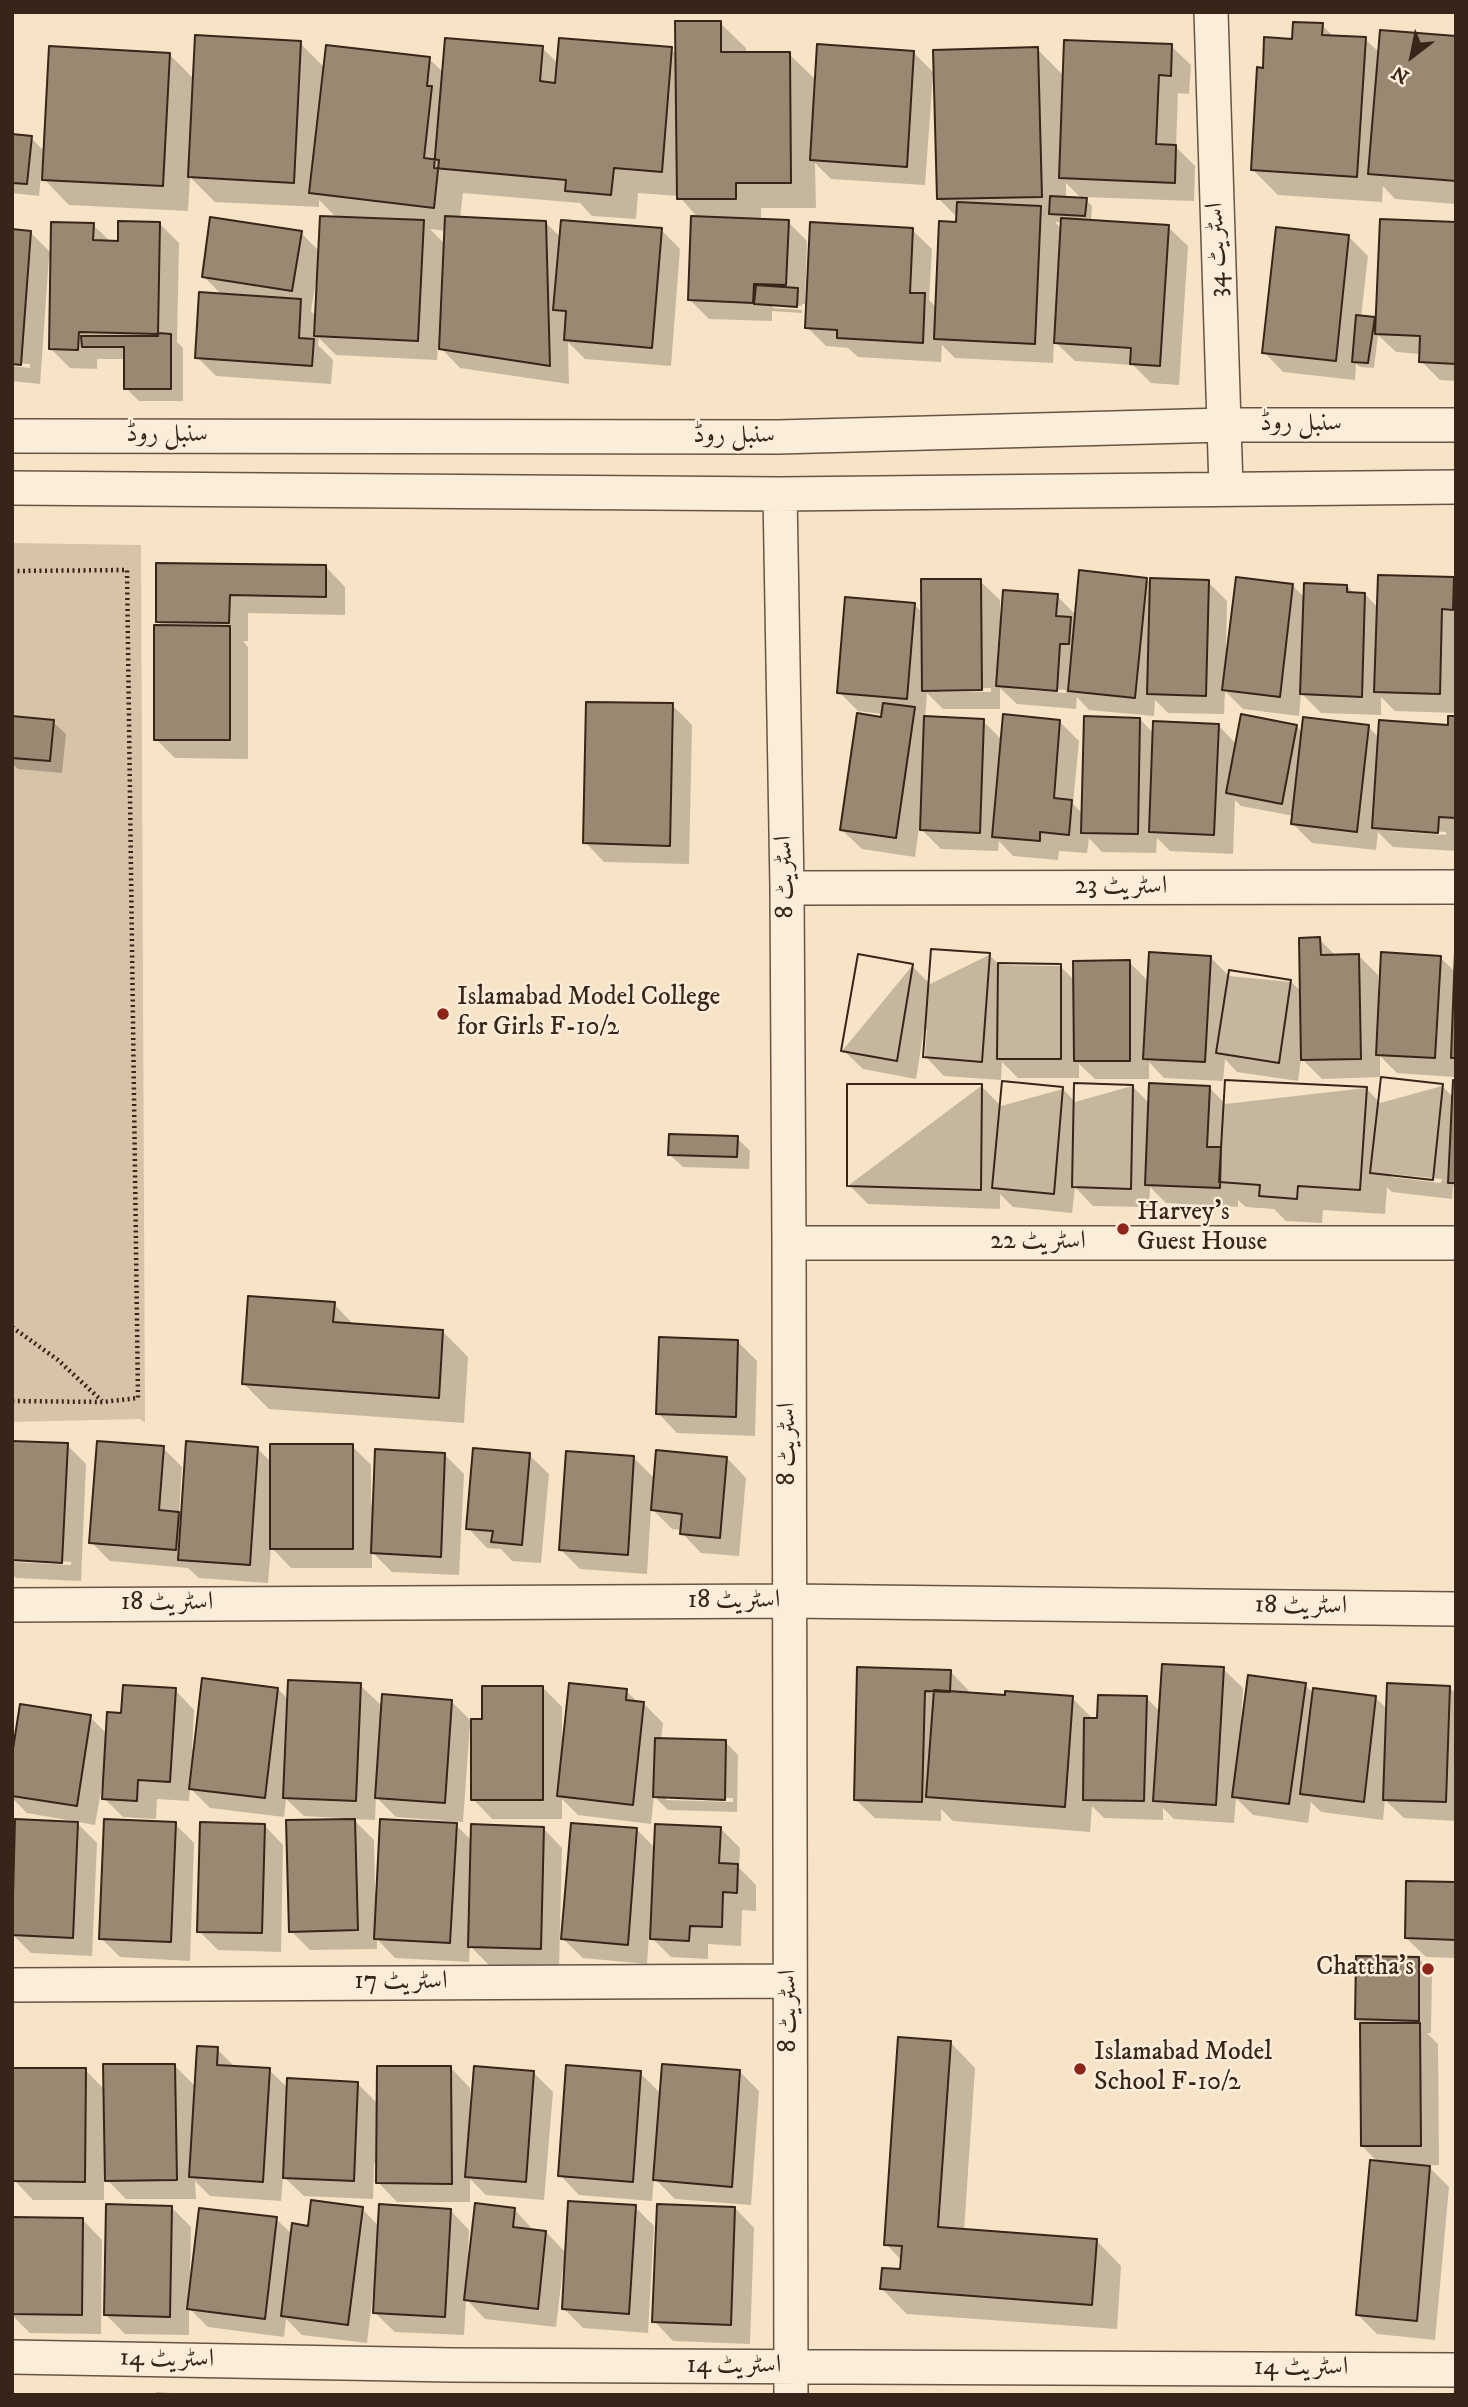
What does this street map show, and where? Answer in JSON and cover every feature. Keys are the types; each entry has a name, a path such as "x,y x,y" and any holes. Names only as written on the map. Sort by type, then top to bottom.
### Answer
{"street":[{"name":"اسٹریٹ 34","path":"1211,12 1226,488"},
{"name":"سنبل روڈ","path":"12,436 778,437 1224,425 1456,425"},
{"name":"سنبل روڈ","path":"12,488 780,494 1456,487"},
{"name":"اسٹریٹ 8","path":"780,494 787,888 791,2381"},
{"name":"اسٹریٹ 23","path":"787,888 1456,887"},
{"name":"اسٹریٹ 22","path":"789,1243 1456,1243"},
{"name":"اسٹریٹ 18","path":"12,1605 789,1601 1456,1609"},
{"name":"اسٹریٹ 17","path":"12,1985 789,1981"},
{"name":"اسٹریٹ 14","path":"12,2357 452,2380 791,2381 1456,2370"}],"path":[{"path":"12,571 127,570 138,1398 103,1402 12,1401"},
{"path":"12,1327 58,1360 103,1402"}],"shaded area":[{"path":"12,543 141,545 145,1423 140,1419 12,1422"}],"building":[{"path":"675,21 721,21 721,52 790,52 791,183 736,183 736,199 677,199"},
{"path":"1293,22 1323,23 1322,35 1366,37 1357,177 1251,170 1257,67 1263,68 1264,37 1292,39"},
{"path":"1380,30 1456,36 1456,181 1368,174"},
{"path":"195,35 301,41 294,183 188,177"},
{"path":"445,38 543,46 540,81 555,83 559,38 672,47 662,172 614,168 611,195 565,191 566,180 434,168"},
{"path":"1064,40 1172,44 1171,76 1159,75 1156,144 1176,145 1175,183 1059,178"},
{"path":"817,44 914,51 907,167 810,160"},
{"path":"326,45 430,57 427,86 432,86 424,158 439,160 434,208 309,193"},
{"path":"49,46 170,53 163,186 42,180"},
{"path":"1038,47 1042,197 937,199 933,50"},
{"path":"12,134 32,136 27,184 12,183"},
{"path":"1050,196 1087,198 1085,216 1049,214"},
{"path":"957,202 1041,206 1035,344 934,339 939,221 956,222"},
{"path":"320,216 424,220 418,341 314,336"},
{"path":"445,216 546,221 550,366 439,349"},
{"path":"691,216 789,220 786,285 754,284 753,303 688,300"},
{"path":"210,217 302,231 292,291 202,277"},
{"path":"1061,218 1169,225 1160,366 1130,364 1131,348 1054,343"},
{"path":"1380,219 1456,222 1456,364 1419,362 1420,336 1375,334"},
{"path":"561,220 662,228 652,348 564,340 566,311 553,310"},
{"path":"118,221 160,222 158,334 79,332 78,350 49,349 51,222 94,223 93,240 118,241"},
{"path":"810,222 913,228 910,293 925,293 923,343 837,338 837,330 805,328"},
{"path":"1276,227 1349,235 1336,361 1262,353"},
{"path":"12,229 31,231 21,365 12,364"},
{"path":"756,285 798,288 797,307 754,304"},
{"path":"199,292 301,299 299,338 314,339 312,366 195,358"},
{"path":"1356,315 1375,317 1368,363 1352,362"},
{"path":"158,333 171,334 171,389 124,389 124,347 82,347 81,336 158,336"},
{"path":"156,563 326,565 326,597 230,595 229,623 156,622"},
{"path":"1079,570 1147,578 1135,698 1068,691"},
{"path":"1378,575 1454,577 1453,610 1442,609 1440,694 1374,692"},
{"path":"1236,577 1293,584 1280,697 1222,690"},
{"path":"1150,578 1209,580 1206,696 1147,694"},
{"path":"921,579 981,579 982,690 922,691"},
{"path":"1304,583 1347,585 1347,592 1365,593 1362,697 1300,694"},
{"path":"1003,590 1058,594 1056,616 1071,617 1069,644 1060,644 1057,691 996,686"},
{"path":"845,597 915,603 907,699 837,693"},
{"path":"154,625 230,626 230,740 154,740"},
{"path":"586,702 673,703 670,846 583,843"},
{"path":"883,703 915,707 896,838 840,830 857,713 881,717"},
{"path":"1003,714 1060,720 1054,798 1072,800 1069,835 1040,832 1040,841 992,837"},
{"path":"1241,714 1297,725 1282,804 1226,793"},
{"path":"12,716 54,720 50,761 12,758"},
{"path":"924,716 984,719 980,833 920,830"},
{"path":"1084,716 1140,718 1138,834 1081,833"},
{"path":"1448,716 1456,716 1456,818 1439,817 1438,833 1372,828 1379,720 1448,725"},
{"path":"1303,717 1369,725 1357,832 1291,824"},
{"path":"1153,721 1219,724 1214,835 1149,832"},
{"path":"1320,937 1321,955 1359,954 1361,1059 1301,1060 1299,938"},
{"path":"931,949 990,953 982,1062 923,1057"},
{"path":"931,949 990,953 982,1062 923,1057"},
{"path":"1149,952 1211,956 1205,1062 1143,1059"},
{"path":"1381,952 1441,956 1435,1058 1376,1055"},
{"path":"1455,952 1456,1058 1451,1058"},
{"path":"858,954 913,964 897,1061 841,1051"},
{"path":"858,954 913,964 897,1061 841,1051"},
{"path":"1130,960 1130,1061 1074,1061 1073,961"},
{"path":"998,963 1061,964 1061,1059 997,1059"},
{"path":"998,963 1061,964 1061,1059 997,1059"},
{"path":"1229,970 1291,980 1279,1063 1216,1053"},
{"path":"1229,970 1291,980 1279,1063 1216,1053"},
{"path":"1381,1077 1443,1084 1433,1180 1370,1173"},
{"path":"1381,1077 1443,1084 1433,1180 1370,1173"},
{"path":"1225,1080 1367,1087 1360,1190 1298,1186 1297,1199 1259,1196 1260,1185 1219,1182"},
{"path":"1225,1080 1367,1087 1360,1190 1298,1186 1297,1199 1259,1196 1260,1185 1219,1182"},
{"path":"1453,1080 1456,1081 1456,1183 1448,1183"},
{"path":"1002,1081 1063,1087 1054,1194 992,1188"},
{"path":"1002,1081 1063,1087 1054,1194 992,1188"},
{"path":"1074,1083 1133,1085 1131,1189 1072,1187"},
{"path":"1074,1083 1133,1085 1131,1189 1072,1187"},
{"path":"1149,1083 1210,1086 1207,1147 1221,1147 1220,1188 1145,1185"},
{"path":"847,1084 982,1084 981,1190 847,1186"},
{"path":"847,1084 982,1084 981,1190 847,1186"},
{"path":"669,1134 738,1136 737,1157 668,1155"},
{"path":"248,1296 335,1302 333,1322 443,1330 439,1398 242,1384"},
{"path":"659,1337 738,1340 736,1417 656,1414"},
{"path":"12,1441 68,1443 62,1563 12,1560"},
{"path":"97,1441 164,1446 159,1510 179,1512 176,1550 89,1543"},
{"path":"186,1441 258,1447 250,1565 178,1560"},
{"path":"270,1444 353,1444 353,1549 270,1549"},
{"path":"473,1448 530,1453 522,1545 491,1542 493,1531 466,1529"},
{"path":"375,1449 445,1453 441,1557 371,1553"},
{"path":"656,1450 727,1457 720,1538 680,1534 682,1514 651,1510"},
{"path":"566,1451 634,1456 628,1555 559,1550"},
{"path":"1162,1664 1224,1667 1216,1805 1153,1801"},
{"path":"857,1667 951,1670 950,1692 925,1691 922,1802 854,1800"},
{"path":"1248,1675 1306,1683 1289,1804 1232,1797"},
{"path":"202,1678 278,1688 265,1798 189,1789"},
{"path":"288,1680 361,1683 356,1801 283,1798"},
{"path":"569,1683 627,1689 626,1700 644,1702 633,1805 557,1796"},
{"path":"1387,1683 1450,1686 1446,1802 1383,1800"},
{"path":"123,1685 176,1688 170,1782 138,1780 137,1801 102,1799 107,1712 121,1713"},
{"path":"482,1686 543,1686 543,1800 471,1800 471,1719 482,1719"},
{"path":"1313,1688 1376,1696 1364,1802 1300,1794"},
{"path":"934,1690 1073,1696 1065,1807 926,1797"},
{"path":"382,1694 452,1700 445,1803 375,1798"},
{"path":"1098,1695 1147,1696 1144,1801 1083,1800 1084,1718 1097,1718"},
{"path":"20,1704 91,1715 77,1806 12,1796 12,1755"},
{"path":"655,1738 726,1740 725,1800 653,1797"},
{"path":"15,1819 78,1822 73,1938 12,1935"},
{"path":"104,1819 176,1822 171,1942 99,1939"},
{"path":"355,1819 358,1930 289,1932 286,1820"},
{"path":"380,1819 457,1823 450,1943 374,1939"},
{"path":"200,1822 265,1824 262,1933 197,1932"},
{"path":"571,1823 637,1828 628,1945 561,1939"},
{"path":"471,1824 544,1827 541,1949 468,1947"},
{"path":"655,1824 721,1827 719,1863 738,1864 737,1893 723,1892 722,1927 690,1926 689,1941 650,1939"},
{"path":"1406,1881 1456,1882 1456,1940 1405,1938"},
{"path":"1356,1956 1419,1957 1419,2021 1355,2019"},
{"path":"1360,2023 1420,2023 1421,2146 1361,2146"},
{"path":"898,2037 951,2041 938,2227 1097,2239 1092,2305 880,2289 882,2268 900,2269 902,2246 884,2245"},
{"path":"197,2046 218,2047 217,2065 270,2068 263,2182 189,2177"},
{"path":"103,2064 175,2064 177,2180 105,2181"},
{"path":"662,2064 740,2070 732,2187 653,2180"},
{"path":"566,2065 641,2071 633,2182 558,2176"},
{"path":"377,2066 451,2066 452,2184 376,2183"},
{"path":"474,2066 534,2071 526,2182 465,2177"},
{"path":"12,2068 86,2068 85,2182 12,2181"},
{"path":"287,2078 358,2082 354,2181 283,2178"},
{"path":"1370,2160 1430,2166 1417,2321 1356,2315"},
{"path":"311,2200 363,2207 348,2325 281,2316 292,2223 308,2226"},
{"path":"568,2201 636,2205 629,2314 562,2309"},
{"path":"475,2203 515,2208 513,2227 546,2231 538,2309 464,2300"},
{"path":"106,2204 172,2206 170,2317 104,2315"},
{"path":"379,2204 451,2209 445,2317 373,2313"},
{"path":"657,2204 735,2207 731,2325 652,2322"},
{"path":"199,2208 277,2217 265,2319 187,2309"},
{"path":"12,2217 83,2218 82,2315 12,2314"}],"place":[{"name":"Islamabad Model College for Girls F-10/2","path":"443,1014"},
{"name":"Harvey's Guest House","path":"1123,1229"},
{"name":"Chattha's","path":"1428,1969"},
{"name":"Islamabad Model School F-10/2","path":"1080,2069"}]}
